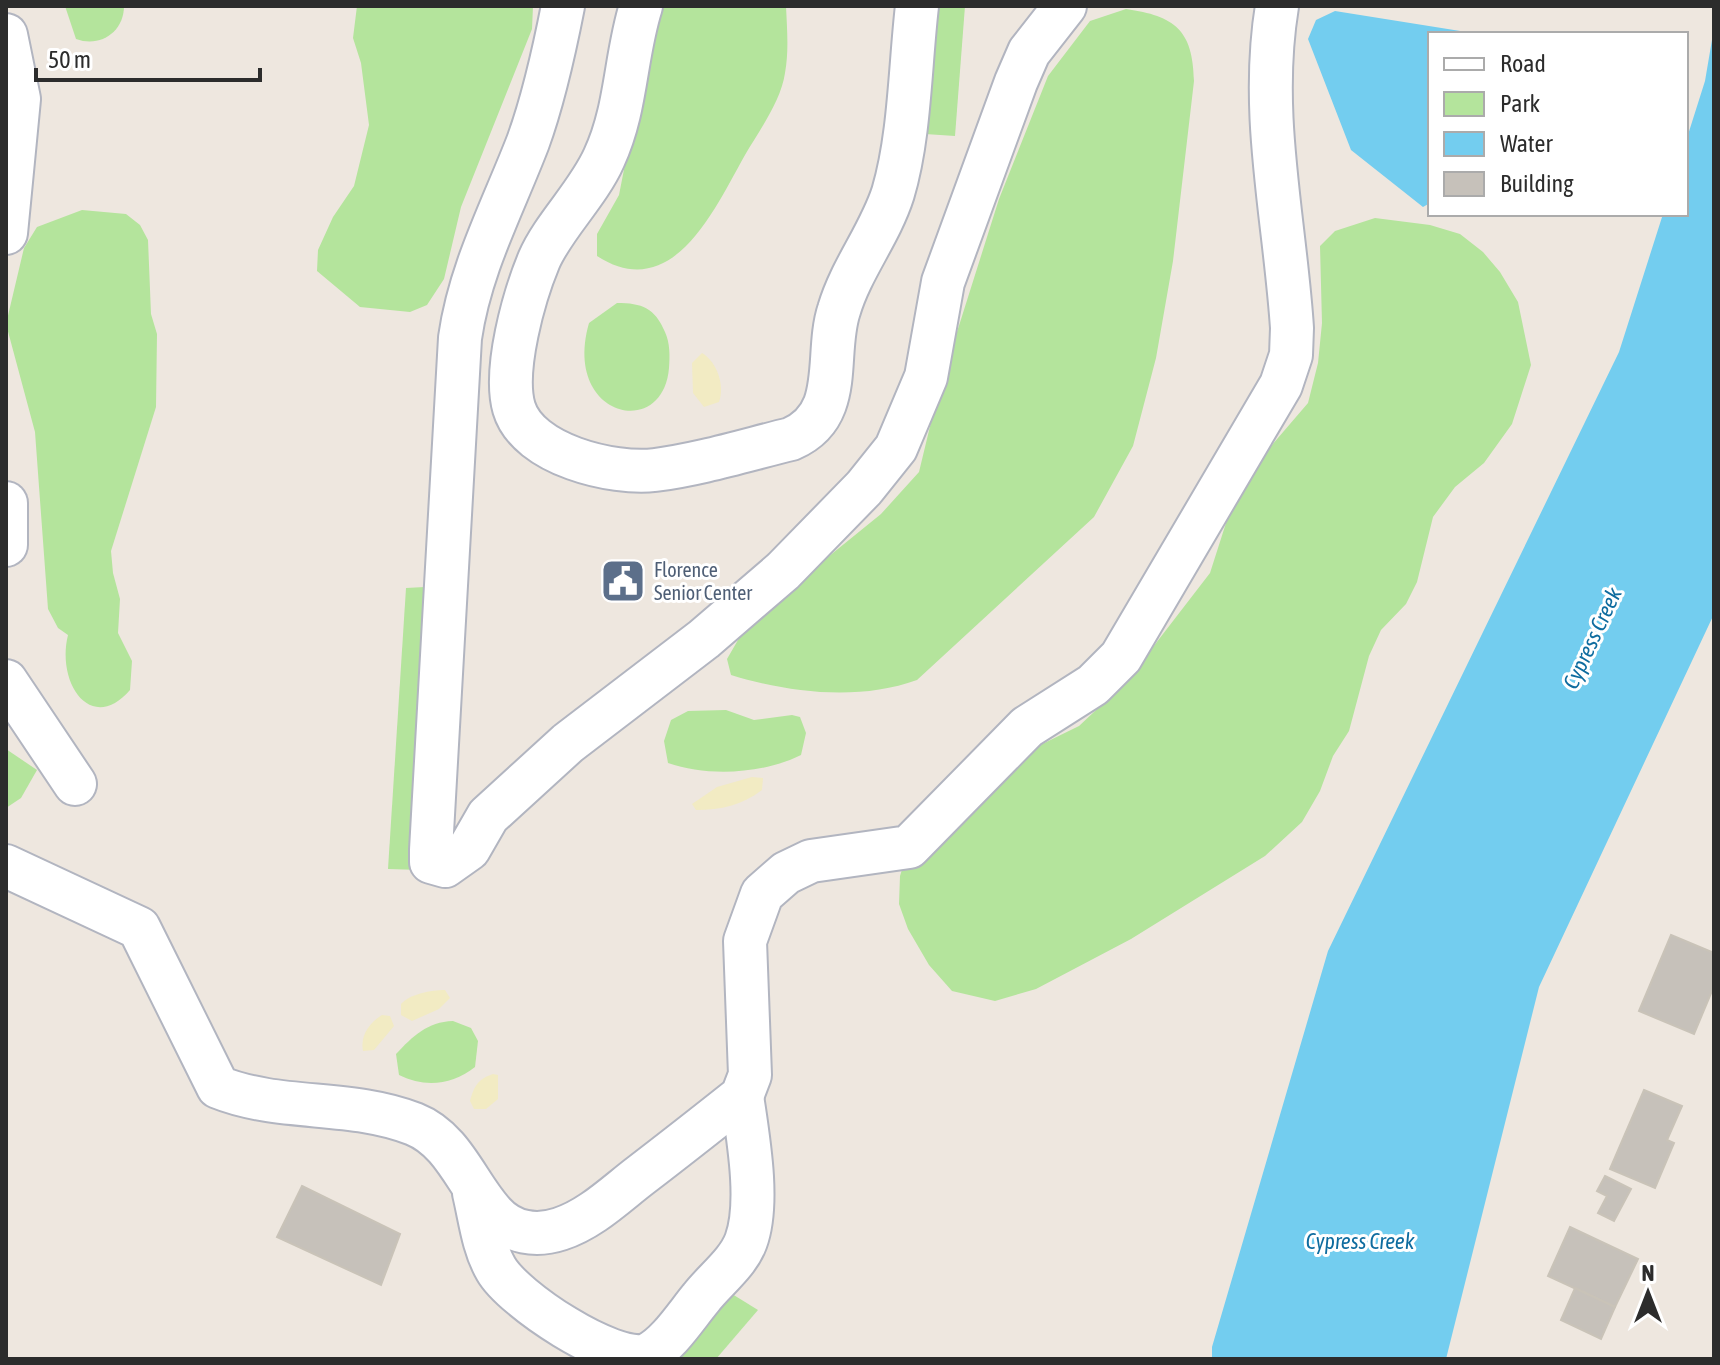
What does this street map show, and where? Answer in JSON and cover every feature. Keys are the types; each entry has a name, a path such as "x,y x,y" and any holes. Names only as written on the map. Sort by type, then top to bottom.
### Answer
{"lane":[{"path":"563,6 551,64 529,139 474,270 465,305 431,850 431,862 437,866 445,866 469,849 488,816 568,743 704,639 783,571 864,488 896,448 926,377 950,260 1016,82 1029,52 1065,6"},
{"path":"641,6 633,30 619,121 603,161 541,255 527,292 513,381 513,407 522,424 542,442 601,468 632,471 716,458 791,439 802,434 824,410 831,389 838,310 892,195 902,150 917,6"},
{"path":"472,1185 489,1255 509,1290 609,1353 636,1359 649,1355 686,1317 745,1243 750,1226 751,1185 742,1096 750,1075 745,941 762,894 786,873 811,861 909,847 1027,727 1104,676 1121,657 1281,385 1291,355 1292,328 1269,99 1269,57 1277,6"},
{"path":"6,35 19,99 6,233"},
{"path":"6,503 6,545"},
{"path":"6,681 75,784"},
{"path":"6,866 139,928 218,1087 266,1102 372,1113 416,1125 449,1151 485,1204 509,1229 543,1232 561,1229 602,1206 742,1096"}],"green space":[{"path":"65,6 124,6 120,23 109,36 85,41 76,39"},
{"path":"357,6 533,6 532,29 461,207 444,279 427,305 410,312 360,307 317,271 318,250 333,217 354,186 369,125 361,63 353,38"},
{"path":"656,6 786,6 786,65 783,84 774,105 705,223 688,244 669,260 648,268 624,268 597,256 597,234 619,195"},
{"path":"933,6 965,6 955,136 925,134"},
{"path":"1126,9 1157,16 1178,28 1190,49 1194,81 1173,261 1156,358 1133,446 1094,517 917,680 872,691 824,692 777,686 731,675 727,659 749,621 881,514 919,472 939,389 999,199 1048,76 1090,21"},
{"path":"82,210 126,214 140,225 148,240 151,314 157,334 156,407 111,551 120,599 118,633 132,661 130,690 116,703 102,707 90,705 72,685 67,670 68,635 58,628 48,609 35,432 6,324 24,248 37,227"},
{"path":"1375,218 1430,225 1460,234 1483,252 1500,272 1518,302 1531,365 1512,424 1484,463 1455,487 1433,517 1417,582 1406,604 1381,630 1369,656 1349,731 1333,756 1320,791 1302,822 1265,856 1131,939 1036,989 995,1001 952,991 929,965 908,929 899,904 900,876 909,847 1028,751 1079,726 1126,682 1210,573 1234,498 1246,475 1308,403 1318,363 1322,323 1320,246 1335,231"},
{"path":"617,303 634,304 652,312 661,324 669,345 669,368 663,391 650,405 634,411 617,408 601,398 589,380 584,355 589,323"},
{"path":"443,586 421,870 388,869 406,588"},
{"path":"726,710 754,720 792,715 800,717 806,733 801,755 753,770 718,772 668,763 664,741 671,720 688,711"},
{"path":"6,749 37,770 21,798 6,808"},
{"path":"453,1021 471,1028 478,1041 475,1067 457,1078 438,1083 419,1082 399,1075 396,1054 402,1047 428,1027"},
{"path":"724,1289 758,1310 716,1359 683,1359 676,1348"}],"sand":[{"path":"702,353 716,368 721,388 719,402 704,407 693,393 692,363"},
{"path":"752,777 763,778 762,790 747,799 731,806 705,810 696,810 692,804 717,787"},
{"path":"445,990 450,998 439,1009 412,1021 401,1015 401,1004 410,998"},
{"path":"382,1015 390,1016 394,1026 374,1050 363,1051 366,1030"},
{"path":"493,1074 498,1075 498,1099 486,1109 474,1109 470,1101 475,1087"}],"water":[{"path":"1335,11 1466,32 1428,32 1428,204 1423,207 1351,150 1308,39 1316,20"},
{"name":"Cypress Creek","path":"1714,28 1714,614 1539,987 1446,1359 1212,1359 1212,1347 1328,951 1619,352 1662,216 1688,216 1688,135 1705,81"}],"building":[{"path":"1671,935 1714,953 1714,986 1694,1034 1639,1011"},
{"path":"1644,1090 1682,1106 1667,1140 1674,1143 1655,1188 1610,1169"},
{"path":"1605,1176 1631,1189 1614,1221 1598,1213 1607,1196 1597,1191"},
{"path":"302,1186 400,1234 381,1285 277,1237"},
{"path":"1570,1227 1638,1259 1615,1307 1548,1276"},
{"path":"1575,1288 1615,1307 1601,1339 1561,1320"}],"place":[{"name":"Florence Senior Center","path":"623,581"}]}
